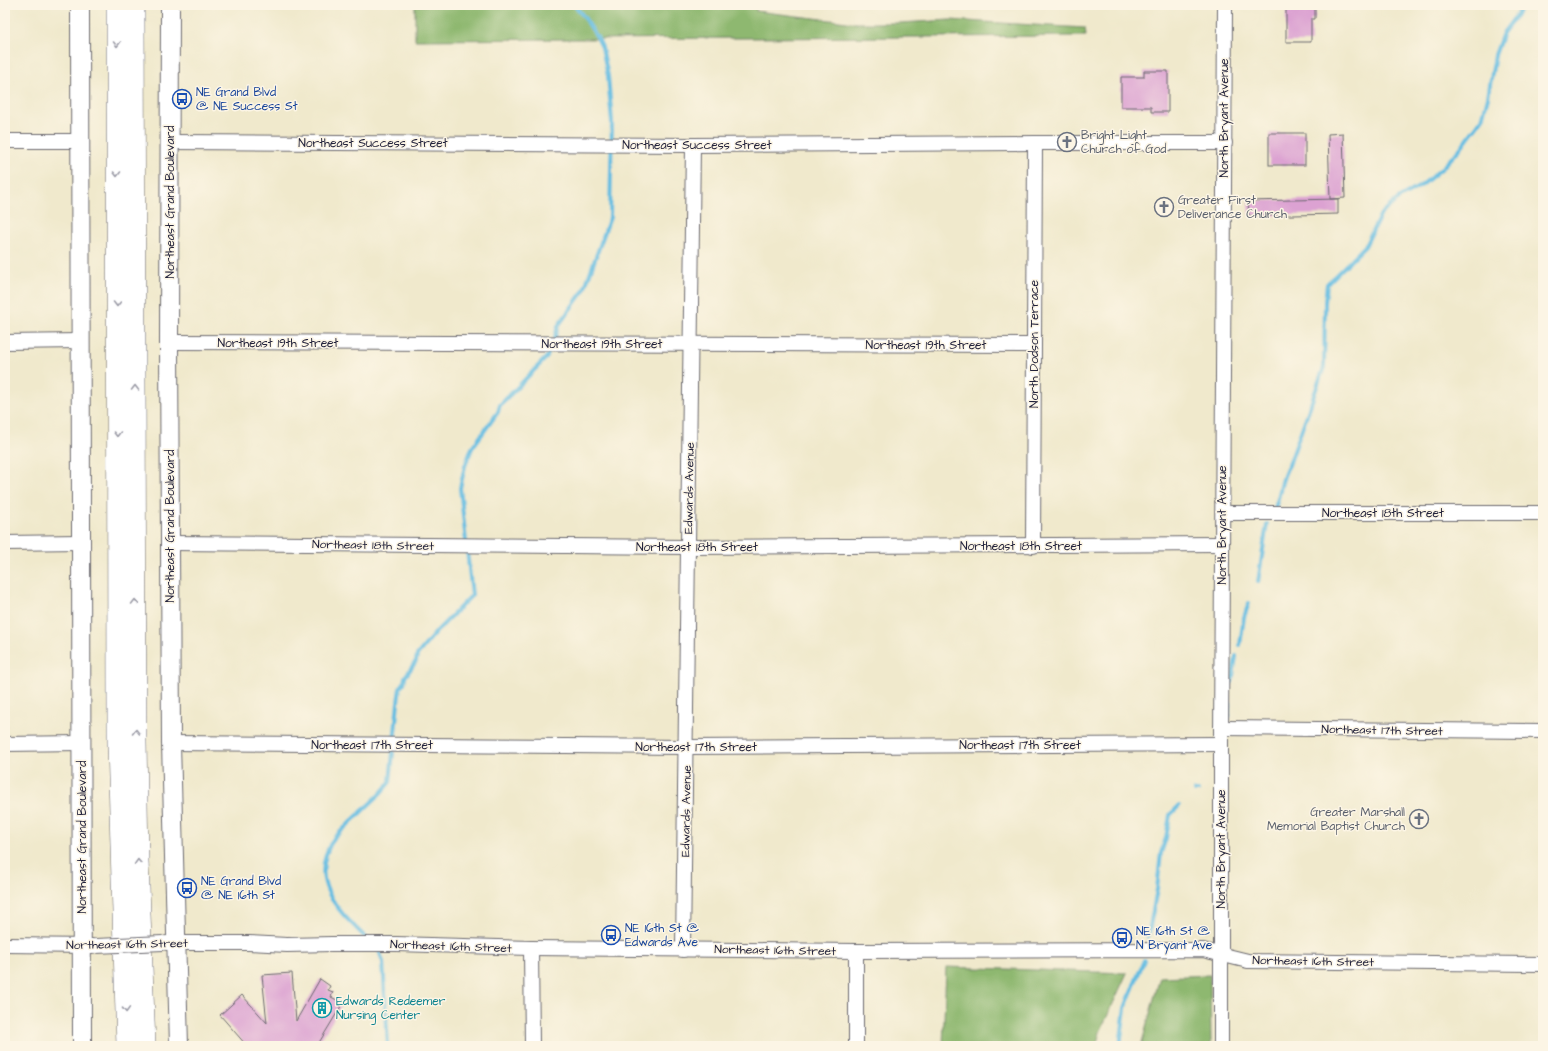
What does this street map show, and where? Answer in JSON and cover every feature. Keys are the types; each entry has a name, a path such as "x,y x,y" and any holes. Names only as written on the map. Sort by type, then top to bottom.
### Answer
{"highway":[{"path":"117,5 118,744 127,1046"},
{"path":"134,5 136,742 138,861 145,1046"}],"main road":[{"name":"Northeast Grand Boulevard","path":"80,5 81,743 89,946 82,1046"},
{"name":"Northeast Grand Boulevard","path":"170,5 169,342 171,743 169,943 179,1046"}],"street":[{"name":"North Bryant Avenue","path":"1221,1046 1221,728 1225,5"},
{"path":"5,141 80,141"},
{"name":"Northeast Success Street","path":"170,142 693,146 1225,143"},
{"name":"North Dodson Terrace","path":"1033,546 1035,143"},
{"name":"Edwards Avenue","path":"683,950 687,747 693,146"},
{"path":"5,342 81,341"},
{"name":"Northeast 19th Street","path":"169,342 1034,345"},
{"name":"Northeast 18th Street","path":"1223,513 1543,513"},
{"path":"5,543 81,542"},
{"name":"Northeast 18th Street","path":"171,543 688,548 1222,544"},
{"name":"Northeast 17th Street","path":"1221,728 1543,731"},
{"path":"5,744 81,743"},
{"name":"Northeast 17th Street","path":"171,743 687,747 1221,744"},
{"name":"Northeast 16th Street","path":"5,945 89,946 169,943 249,943 287,945 396,944 683,950 1202,950 1248,961 1543,964"},
{"path":"531,948 532,1046"},
{"path":"856,951 856,1046"}],"green space":[{"path":"415,5 756,5 756,11 855,23 900,23 950,20 1085,28 1086,36 415,40"},
{"path":"946,967 1127,973 1100,1032 1096,1046 943,1046"},
{"path":"1210,975 1211,1046 1141,1046 1160,977"}],"building":[{"path":"1286,5 1315,5 1315,19 1311,19 1311,42 1286,42"},
{"path":"1144,71 1168,71 1168,112 1151,112 1151,107 1121,107 1121,77 1144,77"},
{"path":"1269,133 1305,133 1305,165 1269,165"},
{"path":"1343,133 1345,198 1330,199 1328,134"},
{"path":"1338,199 1338,214 1249,216 1248,201"},
{"name":"Edwards Redeemer Nursing Center","path":"292,973 296,1021 320,979 330,986 328,990 333,992 331,997 343,1003 317,1046 247,1046 220,1015 242,995 267,1023 262,975"}],"waterway":[{"path":"554,341 558,326 584,290 610,217 612,122 608,76 602,47 584,17 574,5"},
{"path":"1274,510 1284,475 1289,465 1324,367 1325,302 1327,284 1365,246 1381,214 1398,199 1422,185 1441,169 1459,150 1482,119 1488,97 1495,55 1503,33 1524,5"},
{"path":"368,940 346,918 329,894 323,868 326,854 334,838 379,795 390,782 400,688 404,683 405,677 416,661 417,655 436,632 472,595 460,488 465,466 472,448 498,412 500,405 547,357 551,347"},
{"path":"1258,582 1267,524"},
{"path":"1240,645 1244,617 1249,603"},
{"path":"1232,682 1236,656"},
{"path":"1228,717 1229,704"},
{"path":"1148,937 1157,889 1161,853 1166,838 1170,815 1179,806"},
{"path":"376,947 379,950 383,962 388,1046"},
{"path":"1120,1046 1125,1008 1144,960"}],"place":[{"name":"NE Grand Blvd @ NE Success St","path":"182,99"},
{"name":"Bright Light Church of God","path":"1067,142"},
{"name":"Greater First Deliverance Church","path":"1164,207"},
{"name":"Greater Marshall Memorial Baptist Church","path":"1419,819"},
{"name":"NE Grand Blvd @ NE 16th St","path":"187,888"},
{"name":"NE 16th St @ Edwards Ave","path":"611,935"},
{"name":"NE 16th St @ N Bryant Ave","path":"1122,938"},
{"name":"Edwards Redeemer Nursing Center","path":"322,1008"}]}
